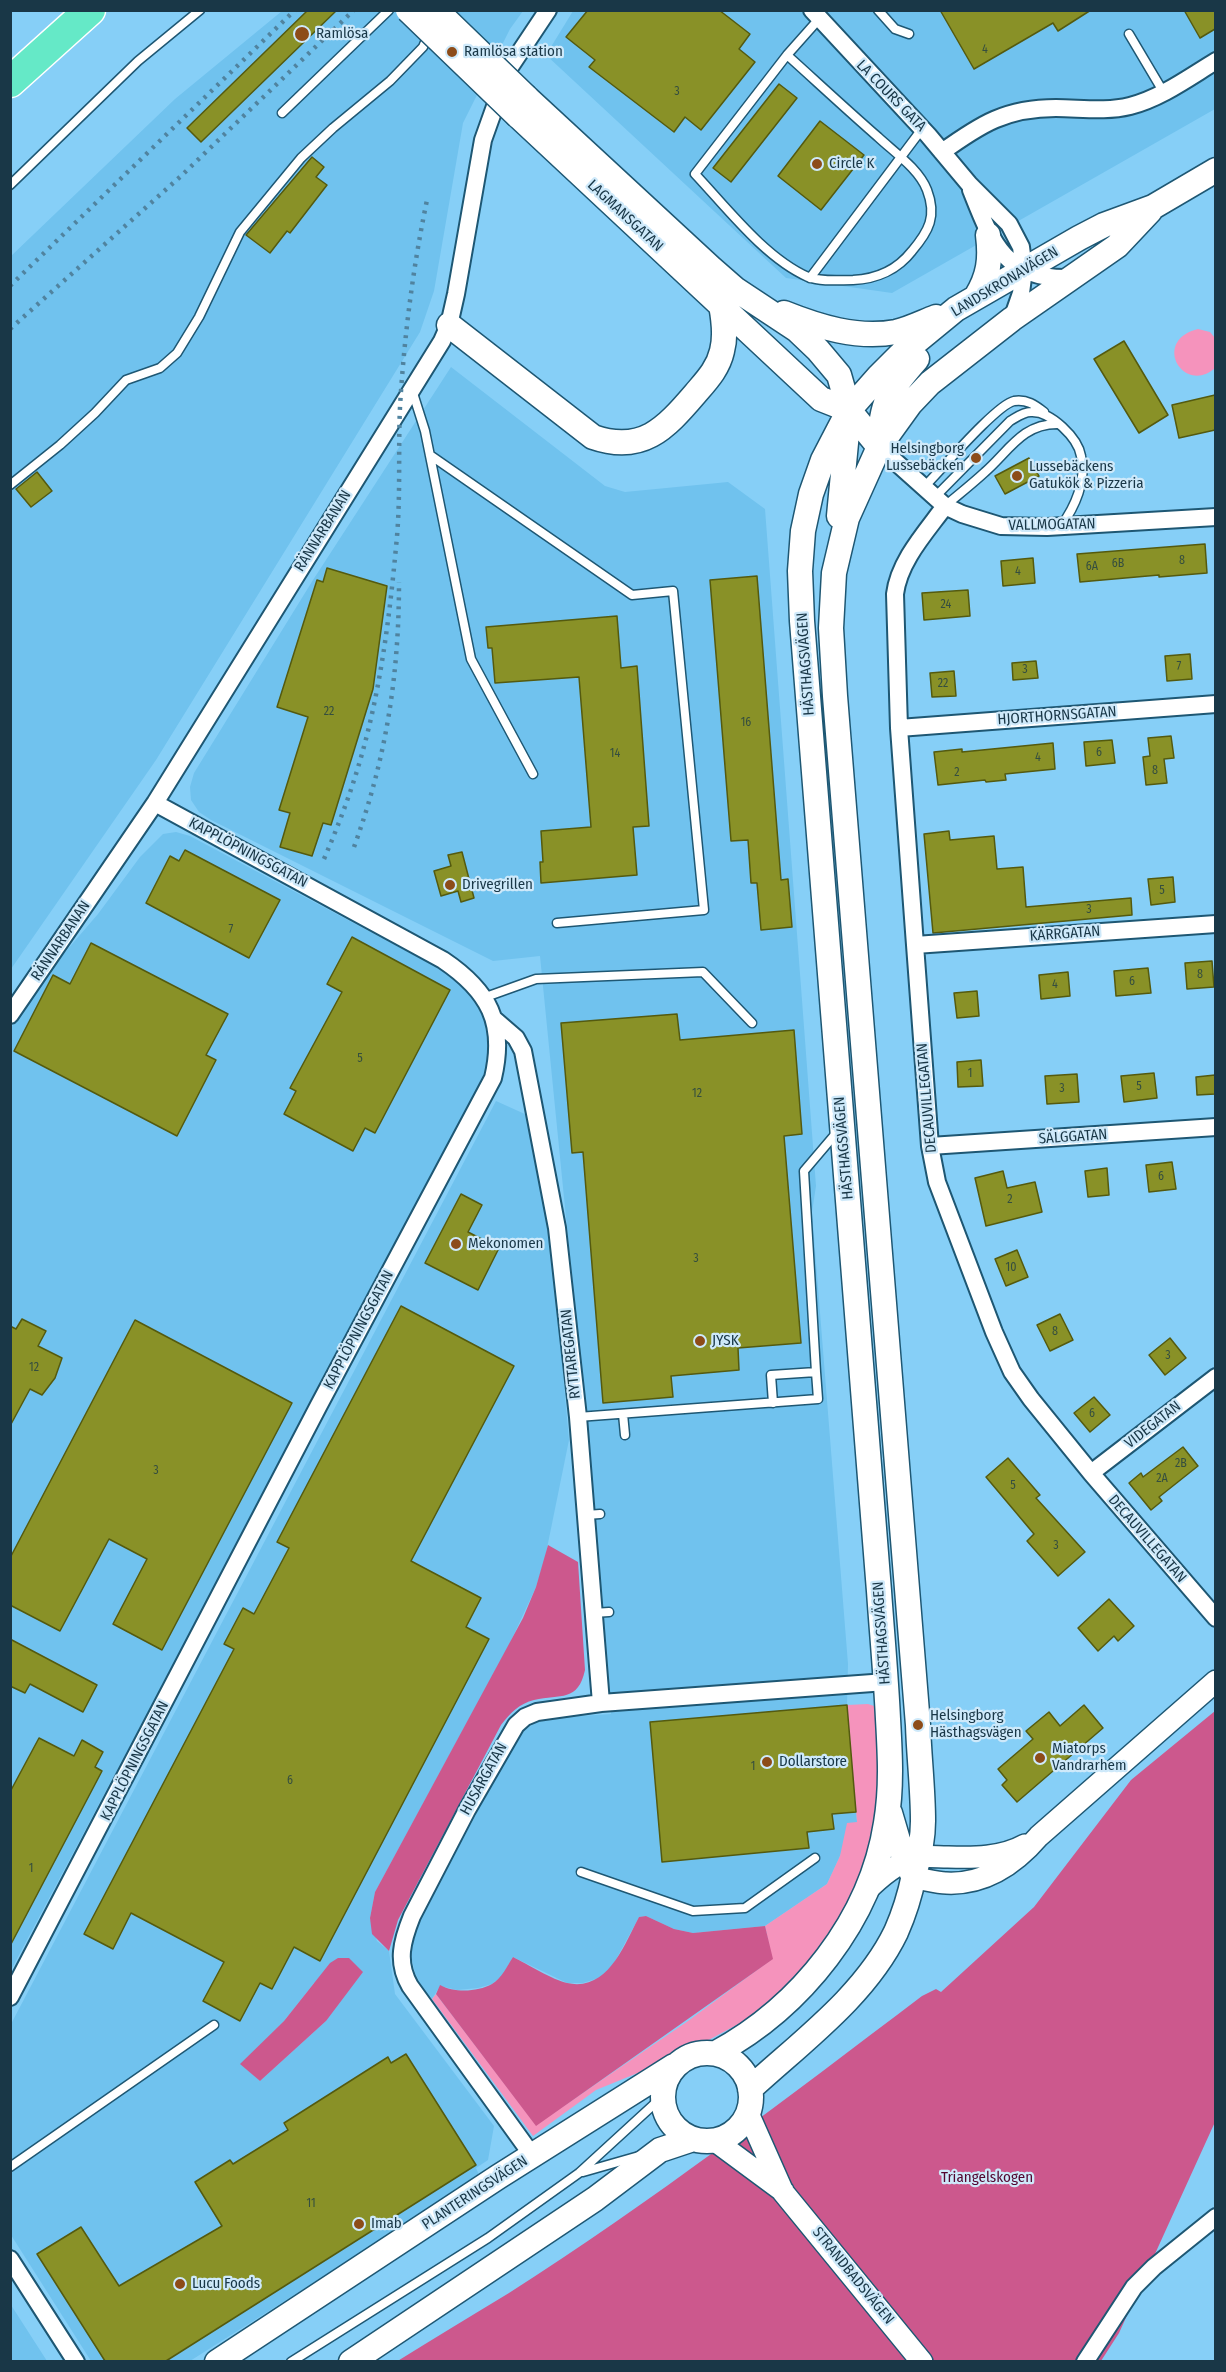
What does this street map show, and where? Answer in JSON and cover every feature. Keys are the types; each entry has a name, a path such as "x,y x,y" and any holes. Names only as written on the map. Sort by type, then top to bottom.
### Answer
{"highway":[{"path":"10,82 90,10"}],"main road":[{"name":"LAGMANSGATAN","path":"408,10 711,268 752,300 797,330 839,375 849,410 879,447"},
{"name":"LAGMANSGATAN","path":"438,10 522,106 721,305 822,399 849,410"},
{"name":"LANDSKRONAVÄGEN","path":"849,410 900,355 966,303 1104,225 1154,207 1215,170"},
{"name":"LANDSKRONAVÄGEN","path":"879,447 910,404 930,383 1012,319 1117,246 1154,207"},
{"path":"879,447 883,406 888,395 966,303 988,273 991,255 988,234"},
{"path":"752,300 812,324 862,333 898,331 966,303"},
{"path":"449,325 593,437 615,443 627,443 651,436 664,428 714,370 723,350 725,334 721,305"},
{"path":"834,573 849,410"},
{"name":"HÄSTHAGSVÄGEN","path":"849,410 823,460 811,494 803,531 800,571 802,621 886,1682 890,1770 888,1806 880,1850 865,1892"},
{"name":"HÄSTHAGSVÄGEN","path":"879,447 847,518 834,573 831,628 918,1725 923,1822 913,1866"},
{"path":"750,2089 830,2015 872,1969 896,1932 906,1909 913,1866 888,1806"},
{"path":"716,2053 760,2026 811,1977 848,1926 865,1892"},
{"path":"351,2361 595,2199 660,2150 731,2134 744,2121 748,2113 750,2089 742,2070 735,2062 716,2053 698,2053 674,2066 664,2086 662,2097 671,2123 680,2132 704,2139"},
{"name":"PLANTERINGSVÄGEN","path":"217,2361 674,2066"}],"street":[{"name":"RÄNNARBANAN","path":"10,1015 155,803 442,341 449,325 483,140 508,70 548,10"},
{"name":"LA COURS GATA","path":"815,15 922,129 969,184 1009,224 1021,247 1024,270 1021,293 1012,319"},
{"path":"942,152 975,128 1013,112 1036,109 1094,110 1127,107 1164,93 1215,62"},
{"name":"LA COURS GATA","path":"969,184 988,234 1011,261 1038,276 1053,279 1070,278"},
{"name":"VALLMOGATAN","path":"879,447 935,497 962,514 1001,526 1061,527 1215,517"},
{"name":"DECAUVILLEGATAN","path":"935,497 896,584 895,634 899,728 930,1146 937,1182 994,1332 1012,1372 1030,1399 1090,1473 1215,1618"},
{"name":"HJORTHORNSGATAN","path":"899,728 1215,704"},
{"name":"KAPPLÖPNINGSGATAN","path":"10,1997 319,1405 493,1078 498,1055 494,1019 483,998 465,975 443,960 155,803"},
{"name":"KÄRRGATAN","path":"915,945 1215,924"},
{"name":"RYTTAREGATAN","path":"494,1019 516,1038 525,1059 557,1228 578,1418 593,1514 601,1612 601,1703"},
{"name":"SÄLGGATAN","path":"930,1146 1215,1127"},
{"name":"VIDEGATAN","path":"1090,1473 1215,1377"},
{"path":"865,1892 879,1879 913,1866 946,1883 987,1876 1011,1864 1039,1836 1215,1681"},
{"name":"HUSARGATAN","path":"532,2156 410,1986 402,1968 401,1951 405,1934 416,1908 467,1810 516,1725 525,1717 537,1712 601,1703 886,1682"},
{"name":"STRANDBADSVÄGEN","path":"748,2113 783,2192 922,2361"},
{"name":"STRANDBADSVÄGEN","path":"704,2139 783,2192"},
{"path":"1085,2361 1134,2288 1154,2267 1215,2217"},
{"path":"10,2259 76,2361"}],"lane":[{"path":"10,184 138,61 200,10"},
{"path":"282,113 389,10"},
{"path":"10,485 78,429 126,380 160,368 177,353 199,317 240,232 301,158 390,81 423,47 438,10"},
{"path":"878,10 895,29 909,34"},
{"path":"787,55 900,157 927,188 933,214 923,237 902,263 879,275 834,281 810,278 784,263 757,239 695,174 815,15"},
{"path":"1129,34 1164,93"},
{"path":"810,278 922,129"},
{"path":"412,390 425,431 471,659 532,774"},
{"path":"935,497 991,416 1006,404 1014,401 1027,401 1073,437 1079,447 1082,467 1079,492 1061,527"},
{"path":"935,497 1017,416 1034,412 1045,415 1058,424"},
{"path":"935,497 986,472 1027,431 1045,424 1058,424"},
{"path":"430,455 632,596 673,591 704,910 556,922"},
{"path":"483,998 536,979 703,972 752,1023"},
{"path":"578,1418 818,1399 804,1171 842,1126"},
{"path":"773,1403 771,1376 816,1372"},
{"path":"623,1414 625,1435"},
{"path":"581,1872 693,1911 745,1908 815,1858"},
{"path":"10,2167 214,2025"},
{"path":"291,2361 488,2238 579,2173 662,2097"},
{"path":"579,2173 660,2150"}],"shaded area":[{"path":"282,11 523,11 510,29 463,123 434,291 420,332 156,760 11,969 10,257 175,99"},
{"path":"573,11 1215,11 1215,109 892,293 786,278 546,55"},
{"path":"1198,329 1210,332 1215,338 1216,367 1204,374 1193,375 1184,371 1177,364 1174,354 1176,344 1184,335"},
{"path":"451,367 605,486 625,492 728,482 765,509 816,1186 812,1212 848,1664 847,1705 857,1822 845,1841 827,1884 765,1926 693,1933 674,1929 646,1916 639,1917 612,1967 599,1978 583,1983 567,1983 513,1957 502,1976 492,1984 457,1990 440,1986 432,1999 423,1989 415,1973 411,1955 414,1931 519,1734 537,1722 566,1717 611,1714 590,1459 540,956 493,961 211,820 199,812 191,800 190,787 194,773 313,580"},
{"path":"176,832 190,836 455,977 470,991 490,1026 490,1051 483,1078 452,1138 11,1970 11,1028 48,972 98,914 140,857 163,834"},
{"path":"496,1101 527,1115 550,1230 569,1440 545,1558 536,1587 509,1645 375,1892 370,1918 377,1941 389,1951 395,1994 494,2126 488,2160 476,2168 480,2177 190,2361 91,2361 11,2235 11,2024","holes":["314,1983 326,2021 260,2081 241,2064 284,2021"]},
{"path":"847,1705 874,1706 878,1713 880,1786 869,1853 854,1893 815,1954 777,1994 744,2021 677,2057 596,2090 533,2136 432,1999 436,1994 536,2125 688,2021 772,1959 765,1926 827,1884 840,1856 847,1823 857,1822"},
{"path":"11,2305 47,2361 11,2361"}],"green space":[{"path":"548,1545 578,1562 585,1670 582,1680 573,1692 567,1695 534,1700 520,1706 501,1725 398,1920 389,1951 372,1934 370,1918 375,1892 523,1618 536,1587"},
{"name":"Triangelskogen","path":"1215,1711 1215,2122 1119,2333 1101,2361 396,2362 509,2293 615,2223 821,2073 922,1996 936,1989 941,1992 1034,1907 1131,1780"},
{"path":"646,1916 674,1929 693,1933 765,1926 773,1959 536,2126 436,1994 440,1985 459,1990 486,1987 499,1979 513,1957 567,1983 581,1984 593,1980 613,1964 639,1917"},
{"path":"338,1958 349,1958 363,1972 326,2021 260,2081 240,2064 284,2021 330,1963"}],"building":[{"path":"308,10 337,10 201,142 187,128"},
{"path":"588,10 719,10 750,34 739,49 755,62 701,130 685,117 674,132 589,67 595,60 566,37"},
{"path":"940,10 1091,10 1058,31 1053,23 974,69"},
{"path":"1184,10 1215,10 1215,29 1200,38"},
{"path":"779,84 797,98 731,182 713,168"},
{"path":"820,121 864,155 821,210 778,176"},
{"path":"312,157 324,167 316,177 327,185 290,233 287,231 270,253 246,235"},
{"path":"1124,341 1168,415 1139,433 1094,359"},
{"path":"1215,395 1215,430 1179,438 1172,405"},
{"name":"Lussebäckens Gatukök & Pizzeria","path":"1029,458 1039,476 1005,494 995,476"},
{"path":"37,472 52,491 31,507 16,489"},
{"path":"1205,544 1207,573 1080,582 1077,554"},
{"path":"1033,558 1035,583 1003,586 1001,561"},
{"path":"327,568 387,586 373,689 331,825 323,823 312,856 280,847 290,813 279,810 308,717 277,707 317,580 323,582"},
{"path":"757,576 781,880 788,879 792,927 761,930 757,883 751,883 748,840 731,841 710,580"},
{"path":"968,590 970,616 924,620 922,593"},
{"path":"617,616 621,668 637,666 649,826 633,827 637,875 541,883 540,862 543,862 541,831 591,827 579,677 495,683 492,648 488,648 486,627"},
{"path":"1190,654 1192,679 1167,681 1165,656"},
{"path":"1036,661 1038,678 1013,680 1012,663"},
{"path":"954,671 956,696 932,697 930,673"},
{"path":"1171,736 1174,758 1164,759 1167,783 1146,785 1143,757 1150,756 1148,738"},
{"path":"1112,740 1115,763 1086,766 1084,742"},
{"path":"1053,743 1055,769 1005,774 1006,780 938,785 934,752 962,749 962,752"},
{"path":"949,831 950,840 994,836 997,869 1023,867 1026,907 1131,898 1132,915 933,933 924,834"},
{"path":"185,850 280,900 249,958 146,903 170,856 179,861"},
{"path":"462,852 474,898 461,902 458,891 441,896 434,871 451,866 448,855"},
{"path":"1173,877 1175,902 1151,905 1148,879"},
{"path":"352,937 450,990 375,1133 365,1128 353,1151 284,1114 296,1091 290,1088 342,992 327,984"},
{"path":"91,943 228,1014 206,1055 216,1060 177,1136 14,1051 53,975 70,984"},
{"path":"1212,961 1214,987 1187,989 1185,963"},
{"path":"1148,968 1151,993 1116,996 1114,971"},
{"path":"1068,972 1070,996 1041,999 1039,975"},
{"path":"977,991 979,1016 957,1018 954,993"},
{"path":"677,1014 680,1040 794,1030 802,1134 784,1136 801,1343 738,1348 739,1370 671,1376 673,1397 603,1403 583,1152 572,1153 561,1023"},
{"path":"981,1060 983,1086 958,1087 957,1062"},
{"path":"1154,1073 1157,1098 1124,1102 1121,1076"},
{"path":"1077,1074 1079,1102 1047,1104 1045,1076"},
{"path":"1215,1075 1215,1094 1197,1095 1196,1077"},
{"path":"1172,1162 1176,1189 1149,1192 1146,1165"},
{"path":"1107,1168 1109,1195 1088,1197 1085,1171"},
{"path":"1003,1171 1007,1188 1035,1182 1042,1212 986,1226 975,1178"},
{"path":"461,1194 482,1205 468,1232 499,1248 478,1290 425,1263"},
{"path":"1017,1250 1028,1277 1006,1286 995,1259"},
{"path":"401,1306 514,1366 411,1561 481,1598 466,1627 489,1639 320,1961 294,1947 272,1989 260,1983 240,2021 203,2001 224,1962 131,1913 113,1949 84,1934 234,1649 224,1644 243,1608 254,1614 289,1548 277,1542"},
{"path":"1060,1314 1073,1340 1050,1351 1037,1325"},
{"path":"22,1319 46,1331 38,1346 62,1358 55,1378 42,1395 30,1389 10,1426 10,1326 16,1329"},
{"path":"135,1320 292,1403 162,1650 113,1624 147,1559 109,1539 60,1631 10,1605 10,1558"},
{"path":"1170,1338 1186,1358 1165,1375 1149,1355"},
{"path":"1094,1397 1110,1415 1090,1432 1074,1413"},
{"path":"1183,1447 1198,1466 1159,1497 1162,1501 1151,1510 1129,1483 1141,1473 1143,1477"},
{"path":"1008,1458 1040,1495 1036,1498 1085,1552 1058,1576 1027,1541 1034,1534 986,1477"},
{"path":"1109,1599 1134,1626 1118,1641 1114,1636 1098,1651 1078,1628"},
{"path":"10,1639 97,1685 83,1712 30,1684 25,1693 10,1686"},
{"path":"847,1705 856,1812 832,1814 834,1829 807,1832 809,1848 662,1862 650,1722"},
{"name":"Miatorps Vandrarhem","path":"1084,1705 1103,1728 1017,1802 1002,1785 1007,1780 998,1769 1033,1739 1026,1731 1049,1712 1060,1726"},
{"path":"39,1738 74,1756 82,1740 103,1752 95,1767 102,1771 10,1946 10,1792"},
{"path":"406,2054 476,2165 166,2361 105,2361 37,2254 81,2227 119,2286 222,2226 195,2182 230,2160 233,2164 288,2130 284,2123 388,2057 391,2063"}],"railway":[{"path":"10,286 295,10"},
{"path":"10,329 181,176 354,10"},
{"path":"324,859 356,774 371,718 382,662 398,529 400,407 404,355 413,277 427,200"},
{"path":"354,847 375,782 388,717 396,651 399,582"}],"place":[{"name":"Ramlösa","path":"302,34"},
{"name":"Ramlösa station","path":"452,52"},
{"name":"Circle K","path":"817,164"},
{"name":"Helsingborg Lussebäcken","path":"976,458"},
{"name":"Lussebäckens Gatukök & Pizzeria","path":"1017,476"},
{"name":"Drivegrillen","path":"450,885"},
{"name":"Mekonomen","path":"456,1244"},
{"name":"JYSK","path":"700,1341"},
{"name":"Helsingborg Hästhagsvägen","path":"918,1725"},
{"name":"Miatorps Vandrarhem","path":"1040,1758"},
{"name":"Dollarstore","path":"767,1762"},
{"name":"Imab","path":"359,2224"},
{"name":"Lucu Foods","path":"180,2284"}]}
